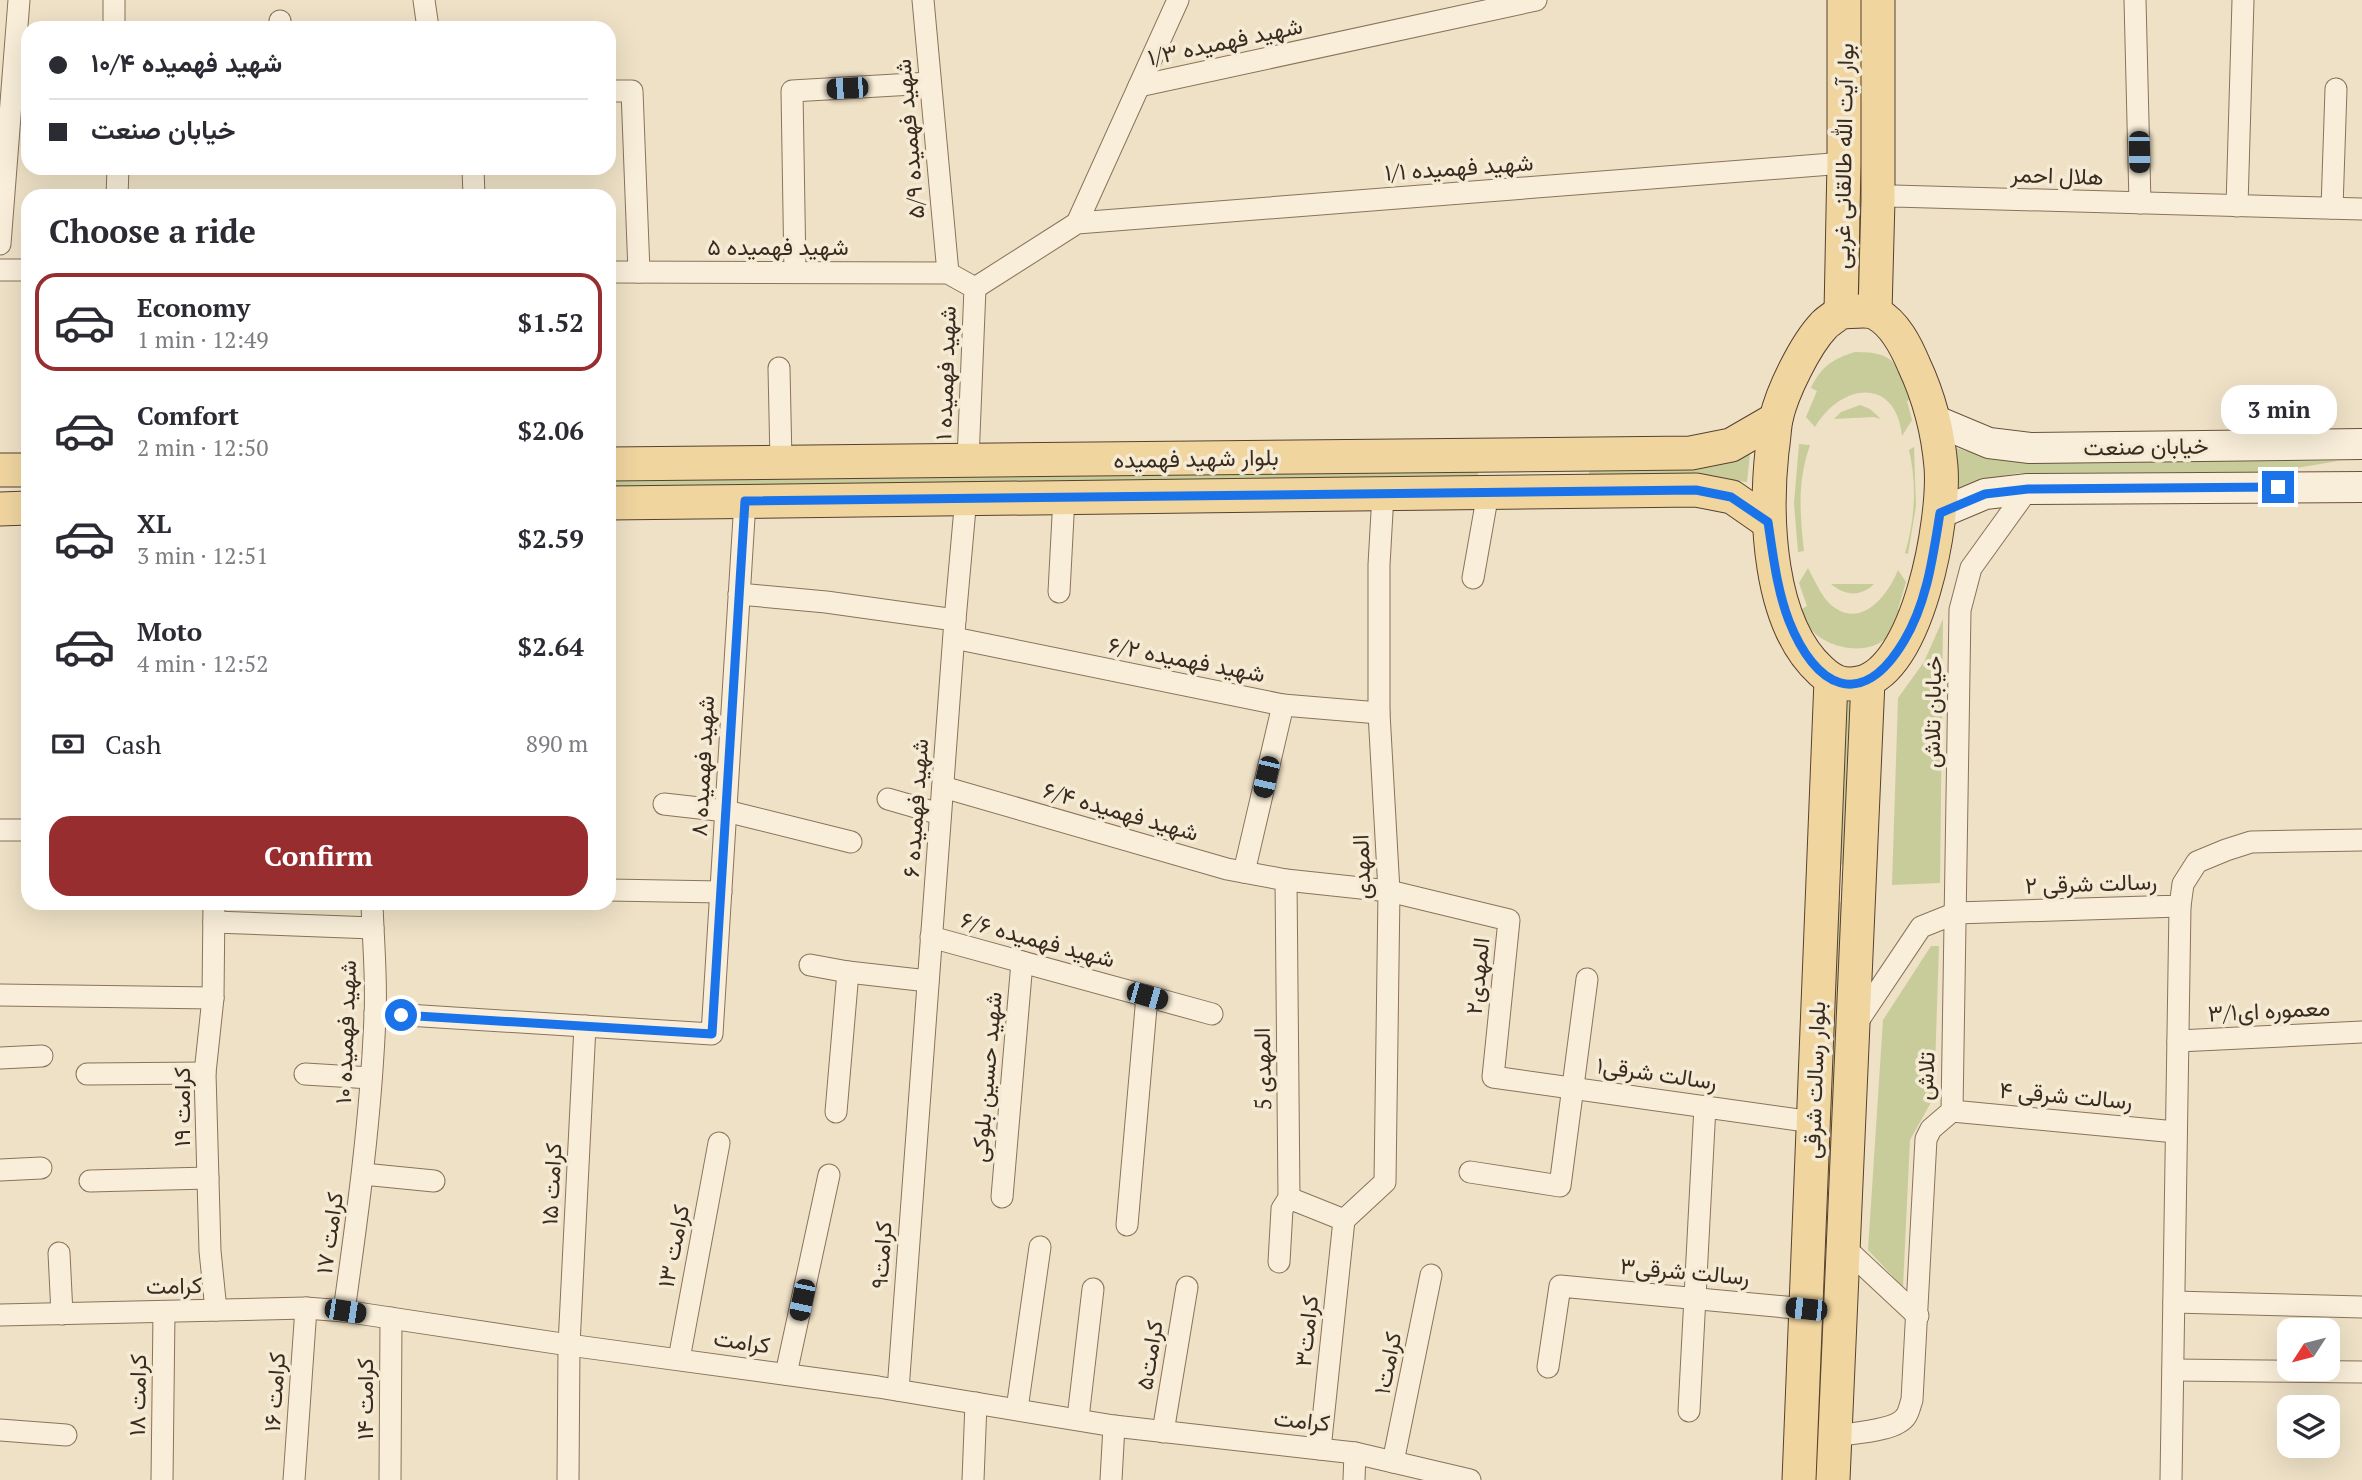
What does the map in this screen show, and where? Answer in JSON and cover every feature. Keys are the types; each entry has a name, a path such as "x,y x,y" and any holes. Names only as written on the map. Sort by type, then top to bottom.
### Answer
{"main road":[{"name":"بوار آیت الله طالقانی غربی","path":"1841,312 1844,0"},
{"name":"بوار آیت الله طالقانی غربی","path":"1875,312 1883,1"},
{"path":"1841,312 1875,312 1891,325 1907,350 1922,382 1934,420 1941,468 1940,513 1923,597 1905,640 1885,667 1868,681 1849,685 1831,680 1808,659 1789,621 1780,590 1768,522 1770,470 1776,419 1810,345 1824,325 1841,312"},
{"name":"بلوار شهید فهمیده","path":"616,464 1691,453 1731,445 1776,419"},
{"name":"خیابان صنعت","path":"1934,420 1989,443 2030,448 2362,444"},
{"path":"1571,454 1572,492"},
{"path":"0,470 21,470"},
{"name":"خیابان صنعت","path":"1940,513 1985,494 2028,489 2362,487"},
{"name":"بلوار شهید فهمیده","path":"616,503 1696,490 1731,497 1768,522"},
{"path":"0,509 21,508"},
{"name":"بلوار رسالت شرقی","path":"1800,1480 1831,680"},
{"name":"بلوار رسالت شرقی","path":"1833,1480 1868,681"},
{"path":"1822,881 1859,882"}],"street":[{"path":"0,244 21,58 19,0"},
{"path":"114,0 114,21"},
{"path":"424,0 427,21"},
{"name":"شهید فهمیده ۵/۹","path":"923,0 948,273"},
{"path":"1077,223 1178,0"},
{"name":"شهید فهمیده ۱/۳","path":"1139,86 1536,0"},
{"path":"2135,0 2140,203"},
{"path":"2238,206 2243,0"},
{"path":"796,272 792,91 930,83"},
{"path":"2332,208 2336,89"},
{"path":"616,91 632,91 639,272"},
{"name":"شهید فهمیده ۱/۱","path":"1077,223 1844,163"},
{"name":"هلال احمر","path":"1878,201 1894,196 2362,209"},
{"name":"شهید فهمیده ۱","path":"975,288 1077,223"},
{"path":"0,270 21,271"},
{"name":"شهید فهمیده ۵","path":"616,272 948,273"},
{"name":"شهید فهمیده ۱","path":"948,273 975,288"},
{"name":"شهید فهمیده ۱","path":"968,460 975,288"},
{"path":"779,368 782,462"},
{"name":"خیابان تلاش","path":"1956,913 1960,610 1971,568 2028,489"},
{"path":"1473,578 1488,493"},
{"name":"المهدی","path":"1345,1220 1385,1182 1389,891 1379,713 1379,565 1383,494"},
{"name":"شهید فهمیده ۶","path":"917,1123 966,497"},
{"path":"1059,592 1065,497"},
{"name":"شهید فهمیده ۸","path":"585,1026 712,1034 745,501"},
{"name":"شهید فهمیده ۶/۲","path":"739,594 826,602 1283,705 1244,872"},
{"path":"1283,705 1379,713"},
{"name":"شهید فهمیده ۶/۴","path":"943,787 1244,872 1286,880 1389,891"},
{"path":"888,799 940,814"},
{"path":"664,804 726,811 850,842"},
{"path":"0,830 21,831"},
{"name":"رسالت شرقی ۲","path":"1956,913 2180,906 2183,884 2197,862 2226,850 2251,842 2362,840"},
{"name":"المهدی 5","path":"1279,1262 1282,1209 1289,1198 1286,880"},
{"path":"616,890 721,892"},
{"name":"المهدی۲","path":"1389,891 1509,920 1493,1077"},
{"path":"2171,1480 2180,906"},
{"name":"شهید فهمیده ۱۰","path":"364,1168 375,1013 372,910"},
{"path":"214,913 373,929"},
{"name":"کرامت ۱۹","path":"214,913 213,998 205,1073 211,1251 216,1310"},
{"path":"1853,1028 1921,927 1956,913"},
{"name":"تلاش","path":"1836,1436 1888,1427 1905,1418 1912,1400 1926,1139 1931,1129 1952,1111 1956,913"},
{"name":"شهید فهمیده ۶/۶","path":"931,937 1212,1014"},
{"name":"شهید حسین بلوکی","path":"1002,1197 1022,962"},
{"path":"810,965 928,981"},
{"path":"836,1112 848,972"},
{"path":"1470,1172 1560,1186 1587,979"},
{"path":"0,995 213,998"},
{"path":"1127,1225 1147,996"},
{"path":"375,1013 585,1026"},
{"name":"کرامت ۱۵","path":"568,1480 569,1345 585,1026"},
{"name":"معموره ای۳/۱","path":"2178,1041 2362,1032"},
{"path":"0,1058 42,1056"},
{"path":"87,1074 205,1073"},
{"path":"305,1074 371,1078"},
{"name":"رسالت شرقی۱","path":"1493,1077 1813,1122"},
{"path":"1689,1411 1704,1106"},
{"name":"رسالت شرقی ۴","path":"1952,1111 2176,1132"},
{"name":"کرامت۹","path":"898,1390 917,1123"},
{"name":"کرامت ۱۳","path":"678,1359 719,1143"},
{"path":"0,1170 41,1168"},
{"path":"364,1168 434,1181"},
{"name":"کرامت ۱۷","path":"345,1311 364,1168"},
{"path":"786,1374 829,1175"},
{"path":"90,1181 208,1178"},
{"path":"1289,1198 1345,1220"},
{"name":"کرامت۳","path":"1320,1448 1345,1220"},
{"path":"1844,1247 1918,1316"},
{"path":"1017,1409 1040,1248"},
{"path":"59,1253 62,1314"},
{"name":"کرامت۱","path":"1394,1462 1431,1275"},
{"name":"رسالت شرقی۳","path":"1548,1367 1560,1286 1806,1309"},
{"name":"کرامت۵","path":"1163,1432 1187,1287"},
{"path":"1078,1418 1093,1289"},
{"path":"2174,1302 2362,1307"},
{"name":"کرامت","path":"0,1315 306,1308 345,1311 898,1390 1114,1426 1355,1453 1436,1475 1470,1480"},
{"name":"کرامت ۱۶","path":"294,1480 306,1308"},
{"name":"کرامت ۱۸","path":"162,1480 164,1311"},
{"name":"کرامت ۱۴","path":"390,1480 391,1318"},
{"path":"2173,1370 2362,1372"},
{"path":"974,1480 976,1403"},
{"path":"1111,1480 1114,1426"},
{"path":"0,1430 66,1435"},
{"path":"1354,1480 1355,1453"}],"green space":[{"path":"1855,352 1879,354 1893,362 1898,369 1912,399 1907,401 1912,420 1902,436 1898,417 1890,403 1879,395 1866,392 1839,401 1815,427 1806,417 1817,391 1811,388 1819,374 1834,361"},
{"path":"1860,405 1870,409 1881,419 1834,419 1841,412"},
{"path":"1799,444 1810,445 1801,485 1804,551 1798,552 1794,503"},
{"path":"1914,447 1916,506 1908,554 1905,553 1913,515 1914,489 1909,450"},
{"path":"1956,448 1987,457 2021,462 2338,461 2272,472 2019,473 1984,479 1959,490"},
{"path":"1750,454 1747,482 1704,477 1589,481 1589,468 1711,467"},
{"path":"1478,471 1478,476 616,488 616,477"},
{"path":"1808,568 1828,602 1850,614 1870,608 1879,600 1898,570 1906,582 1898,609 1902,611 1892,632 1881,642 1864,648 1844,647 1817,635 1808,624 1802,609 1807,606 1799,583"},
{"path":"1831,584 1874,584 1858,593 1847,593"},
{"path":"1943,619 1940,883 1892,885 1898,698 1924,662"},
{"path":"1847,702 1854,702 1846,865 1838,864"},
{"path":"1837,902 1846,903 1823,1449 1812,1449"},
{"path":"1931,946 1939,946 1934,1097 1910,1140 1903,1287 1868,1250 1883,1020"}],"route":[{"path":"401,1015 712,1034 745,501 1696,490 1731,497 1768,522 1780,590 1789,621 1808,659 1831,680 1849,685 1868,681 1885,667 1905,640 1923,597 1940,513 1985,494 2028,489 2278,487"}]}
